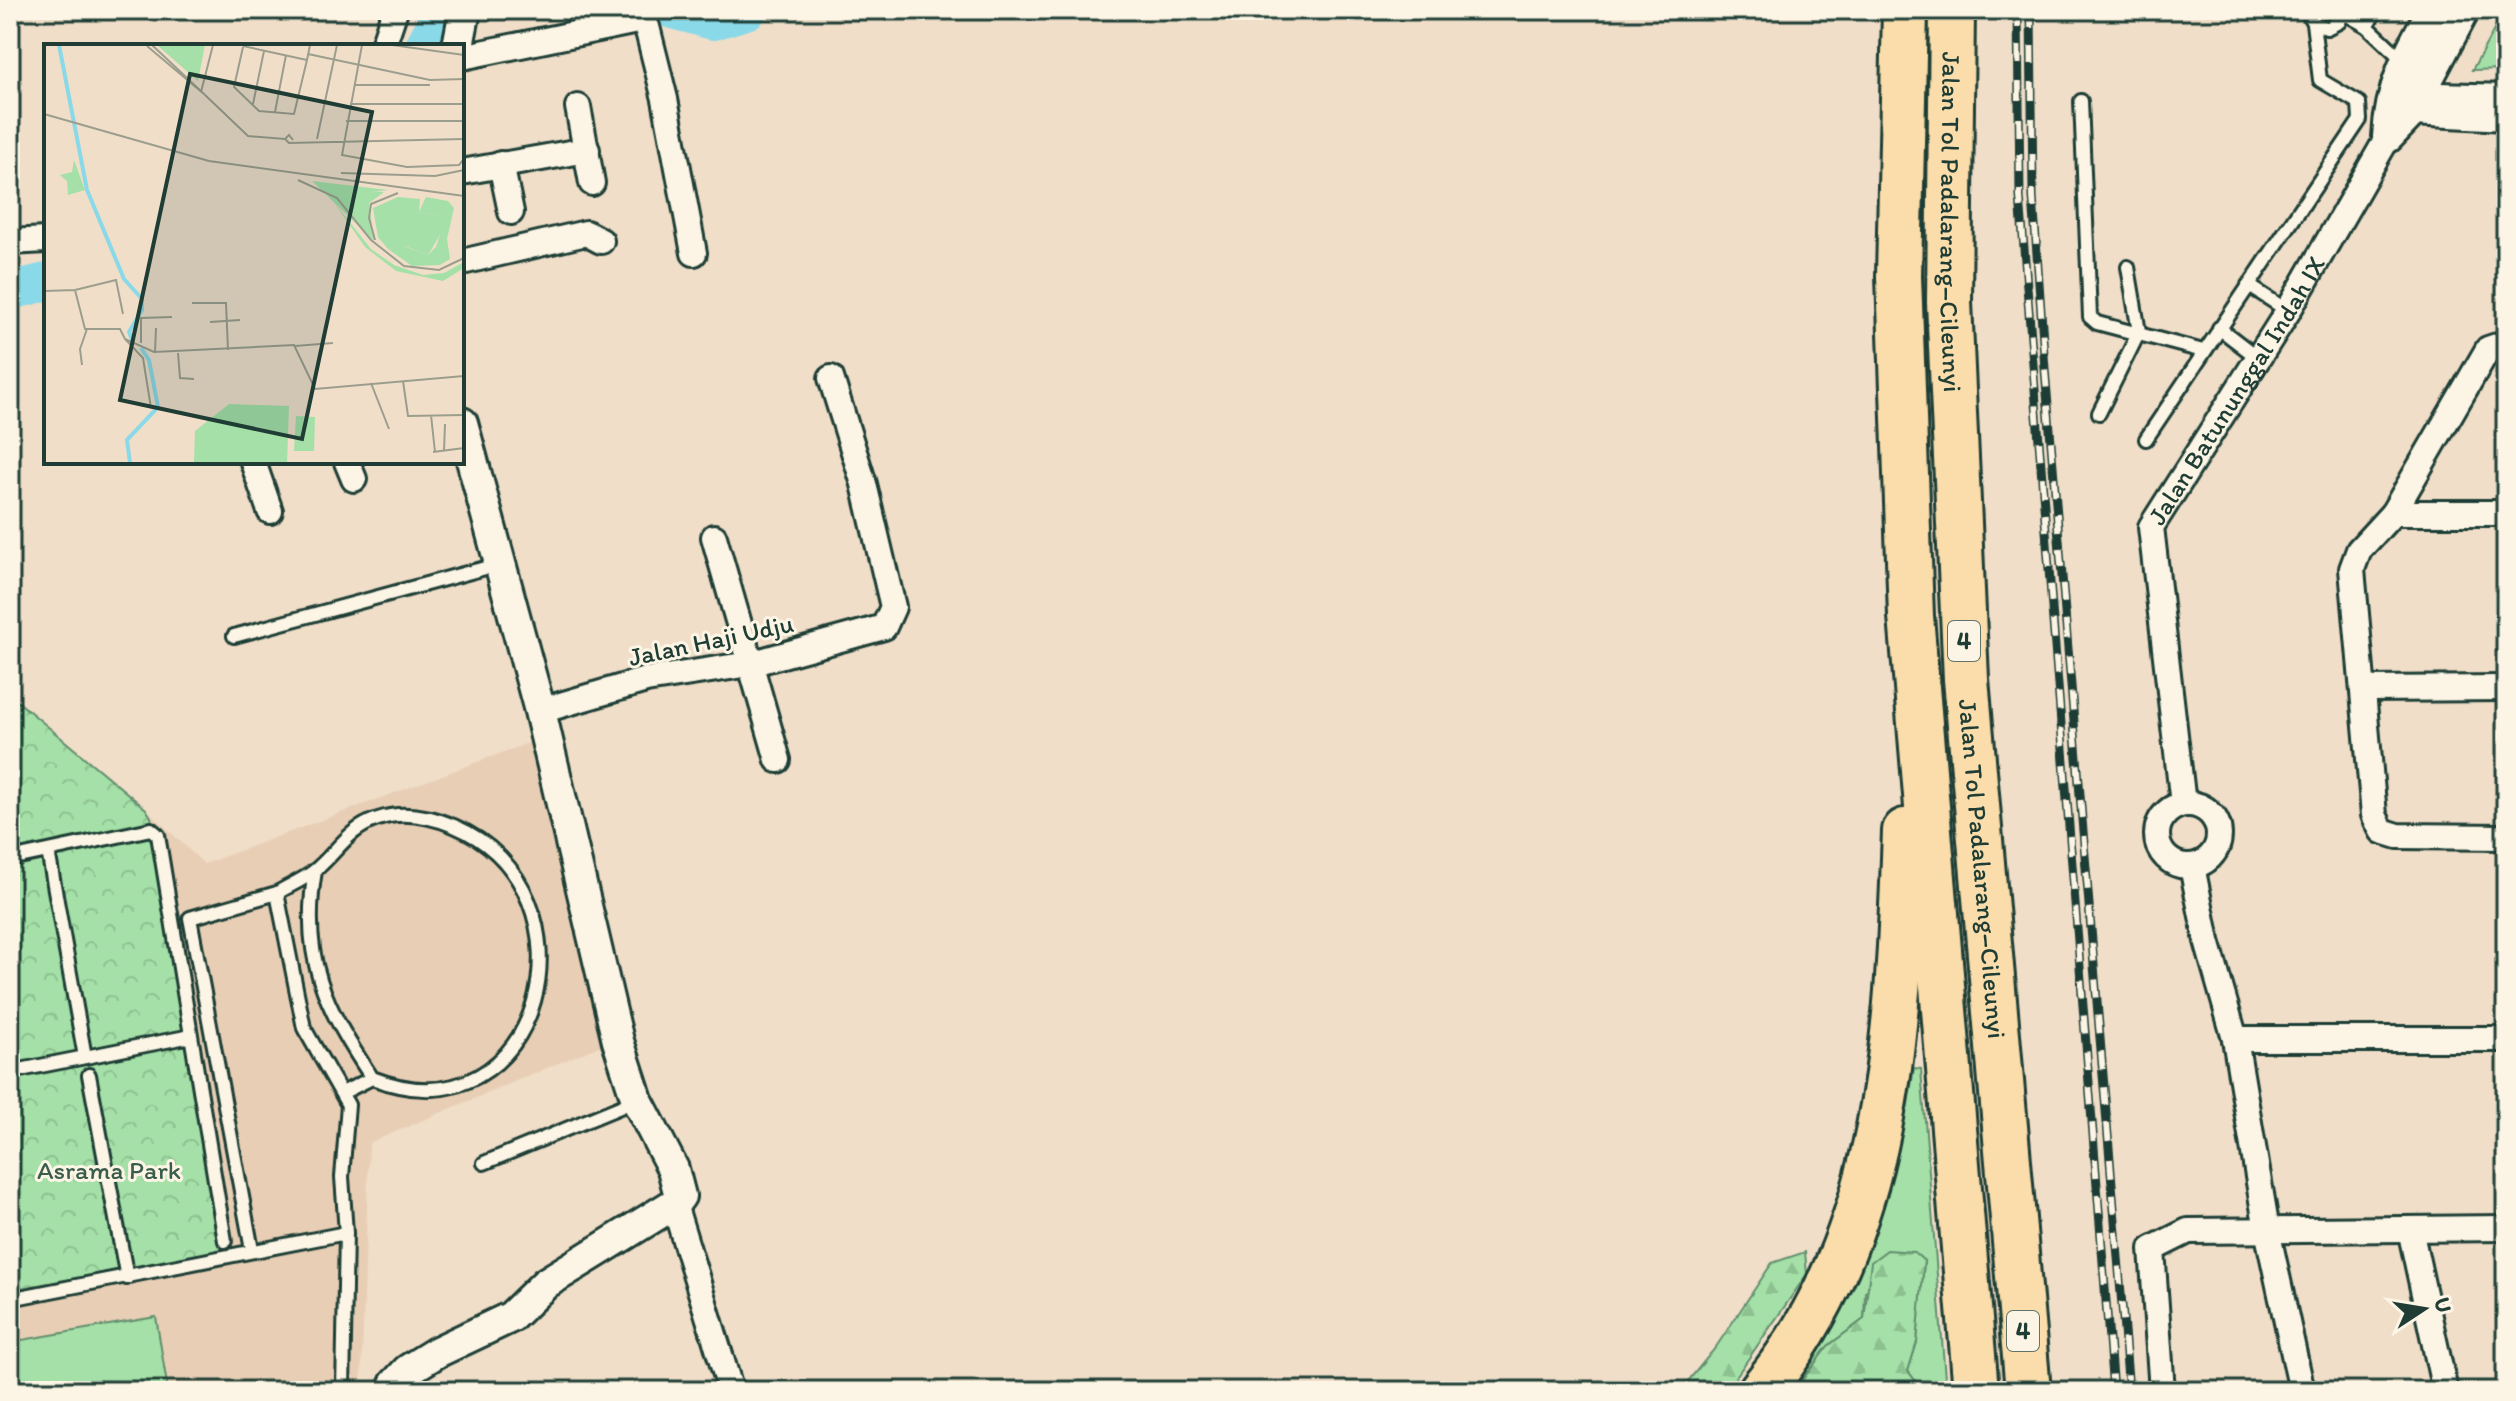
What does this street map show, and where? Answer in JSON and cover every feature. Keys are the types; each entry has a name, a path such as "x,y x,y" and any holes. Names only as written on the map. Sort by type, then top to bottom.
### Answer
{"highway":[{"name":"Jalan Tol Padalarang–Cileunyi","path":"1905,10 1899,276 1911,616 1976,1391"},
{"name":"Jalan Tol Padalarang–Cileunyi","path":"1952,10 1949,302 1964,631 2028,1391"},
{"path":"1761,1391 1782,1365 1833,1278 1865,1189 1890,1077 1902,942 1911,616"},
{"path":"2018,1271 2040,1350 2047,1391"}],"street":[{"path":"384,44 395,10"},
{"name":"Jalan Batununggal Indah IX","path":"2404,99 2433,10"},
{"name":"Jalan Batununggal Indah IX","path":"2183,804 2151,527 2288,311 2404,99 2464,10"},
{"path":"458,44 465,12"},
{"path":"464,57 642,20 647,27 665,99 694,253"},
{"path":"2404,99 2506,97"},
{"path":"2404,99 2506,118"},
{"path":"578,107 592,183"},
{"path":"464,172 587,150"},
{"path":"501,164 511,212"},
{"path":"464,262 586,233 601,241"},
{"path":"10,242 44,240"},
{"path":"2506,343 2488,349 2393,513 2359,550 2352,569 2374,815 2382,831 2398,836 2506,837"},
{"name":"Jalan Haji Udju","path":"540,711 646,680 750,664 884,627 893,607 864,484 831,378"},
{"path":"393,1391 395,1384 408,1370 437,1352 511,1317 546,1283 674,1204 680,1196 678,1182 637,1100 618,1041 540,711 464,430"},
{"path":"254,464 270,511"},
{"path":"2393,513 2506,513"},
{"path":"714,537 778,760"},
{"path":"2365,689 2506,688"},
{"path":"2183,804 2202,807 2210,813 2218,830 2215,849 2209,857 2192,866 2183,866 2166,857 2157,840 2160,821 2174,807 2183,804"},
{"path":"2192,866 2208,943 2235,1039 2267,1230 2302,1391"},
{"path":"2235,1039 2506,1039"},
{"path":"674,1204 731,1391"},
{"path":"2162,1391 2152,1249 2188,1231 2506,1228"},
{"path":"2410,1229 2445,1391"}],"lane":[{"path":"2146,439 2360,120 2359,103 2320,80 2313,23 2306,10"},
{"path":"2367,26 2376,10"},
{"path":"2313,23 2331,27 2344,12 2367,26 2404,99"},
{"path":"2081,101 2090,317 2097,323 2203,351"},
{"path":"2099,413 2139,332 2128,267"},
{"path":"2248,285 2288,311"},
{"path":"2219,328 2258,358"},
{"path":"234,636 500,564"},
{"path":"252,1250 190,918 277,893 315,871 351,832 379,818 405,814 433,818 465,831 490,848 530,903 539,937 541,977 535,1004 523,1026 498,1064 474,1081 433,1091 390,1085 372,1078 335,1021 319,982 309,927 315,871"},
{"path":"10,859 151,829 156,831 225,1241"},
{"path":"48,851 85,1057"},
{"path":"277,893 304,1028 348,1105 342,1177 346,1233 343,1391"},
{"path":"10,1072 191,1036"},
{"path":"89,1075 127,1278"},
{"path":"342,1093 372,1078"},
{"path":"484,1163 637,1100"},
{"path":"10,1271 12,1298 346,1233"}],"shaded area":[{"path":"10,695 146,809 204,864 531,742 575,897 604,1044 369,1143 361,1391 10,1391"}],"green space":[{"path":"2505,10 2506,69 2472,70"},
{"name":"Asrama Park","path":"10,695 146,809 151,817 223,1252 10,1290"},
{"path":"1914,1068 1921,1069 1946,1391 1923,1391 1908,1371 1917,1342 1924,1261 1865,1292 1864,1319 1828,1346 1794,1391 1776,1391 1878,1203 1907,1110"},
{"path":"1887,1250 1914,1252 1924,1261 1917,1342 1908,1371 1923,1391 1794,1391 1828,1346 1864,1319 1871,1262"},
{"path":"1805,1252 1807,1274 1726,1391 1680,1391 1716,1347 1772,1263"},
{"path":"156,1317 168,1391 10,1391 10,1342"}],"waterway":[{"path":"425,44 443,10"},
{"path":"672,10 713,21 748,10"},
{"path":"10,291 44,282"}],"railway":[{"path":"2018,10 2020,197 2113,1391"},
{"path":"2031,10 2033,197 2045,369 2129,1391"}]}
